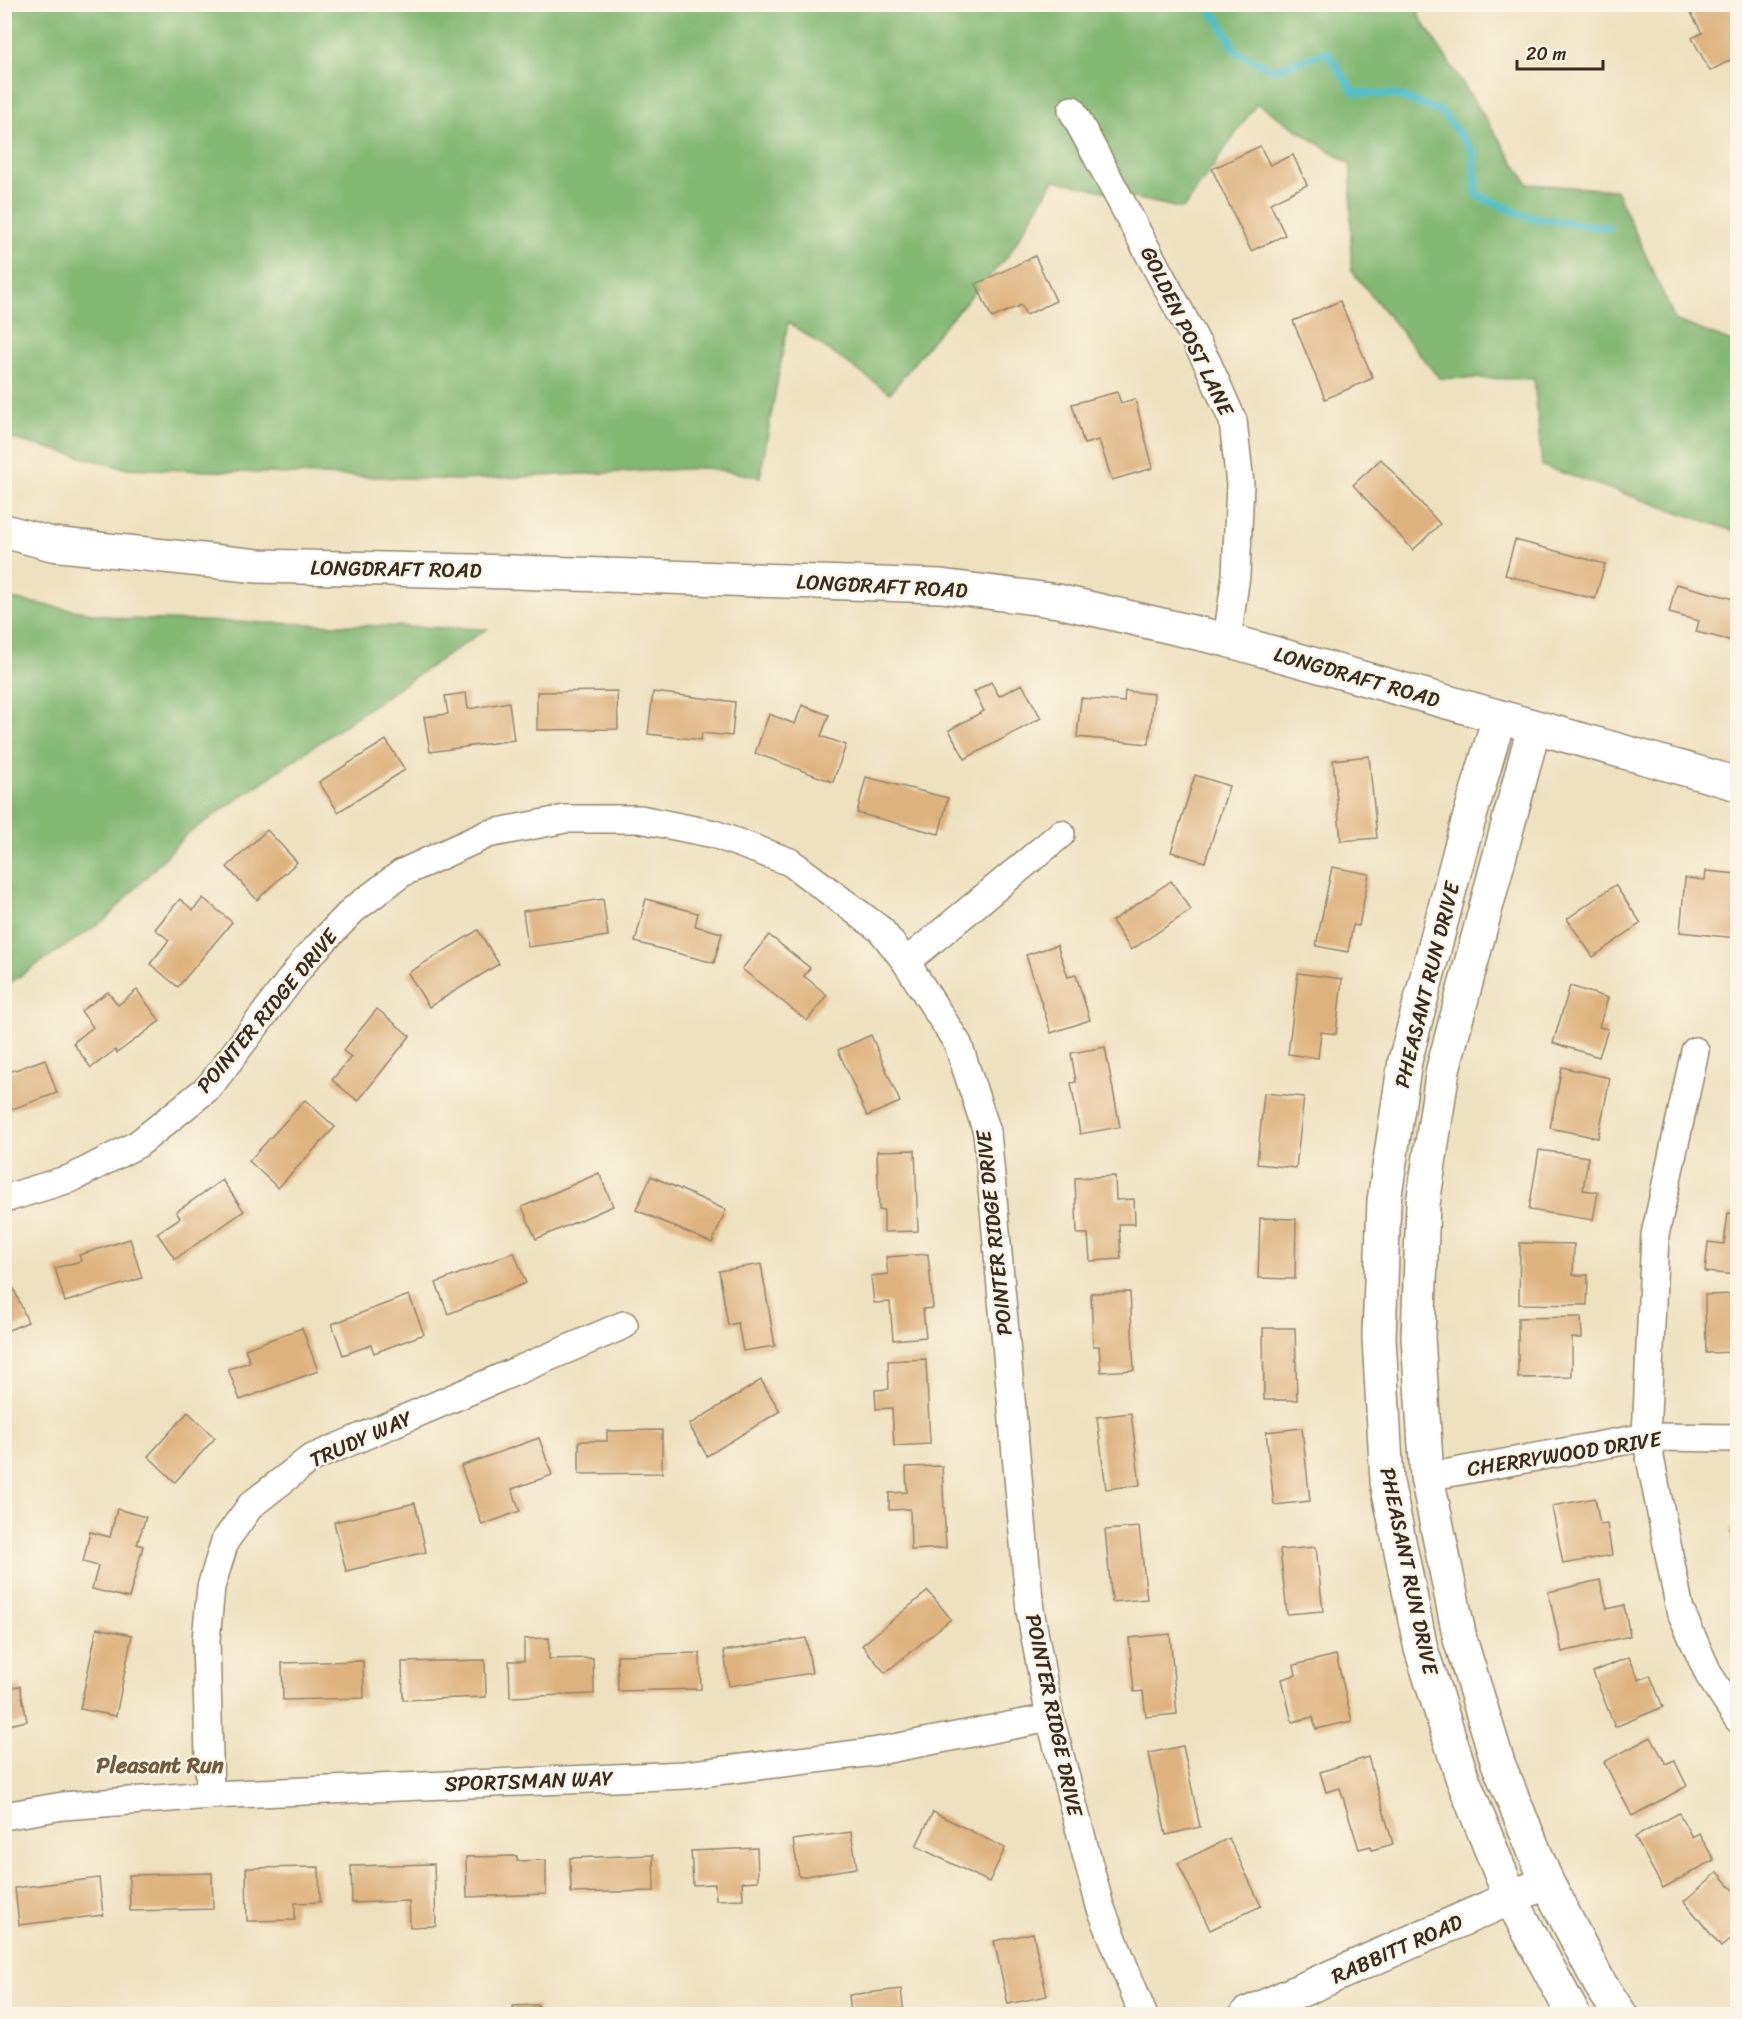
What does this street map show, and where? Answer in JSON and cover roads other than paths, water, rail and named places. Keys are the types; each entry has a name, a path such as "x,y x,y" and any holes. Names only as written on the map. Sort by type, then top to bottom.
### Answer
{"street":[{"name":"GOLDEN POST LANE","path":"1072,110 1207,362 1233,421 1240,484 1236,575 1227,640"},
{"name":"LONGDRAFT ROAD","path":"4,531 52,544 258,566 526,572 941,586 1058,601 1227,640 1737,784"},
{"name":"PHEASANT RUN DRIVE","path":"1499,717 1460,850 1405,1061 1384,1201 1379,1337 1387,1482 1421,1649 1461,1777 1511,1899 1573,2014"},
{"name":"PHEASANT RUN DRIVE","path":"1534,727 1443,1069 1423,1204 1418,1337 1426,1477 1460,1639 1498,1763 1547,1882 1600,1984 1620,2014"},
{"name":"POINTER RIDGE DRIVE","path":"4,1200 72,1178 138,1144 209,1087 306,959 353,910 402,873 488,834 565,819 640,819 714,834 790,862 881,930 906,962 958,1044 987,1132 1030,1610 1050,1718 1100,1906 1143,2014"},
{"path":"906,962 1061,834"},
{"path":"1695,1051 1655,1234 1646,1437 1680,1610 1709,1675 1737,1719"},
{"name":"TRUDY WAY","path":"210,1795 206,1640 211,1587 225,1541 251,1505 310,1459 624,1325"},
{"name":"CHERRYWOOD DRIVE","path":"1426,1477 1646,1437 1737,1438"},
{"name":"SPORTSMAN WAY","path":"4,1816 63,1806 210,1795 685,1775 873,1752 1050,1718"},
{"name":"RABBITT ROAD","path":"1247,2014 1547,1882"}],"waterway":[{"path":"1201,4 1217,17 1236,51 1273,70 1327,52 1354,92 1400,96 1442,112 1473,151 1477,195 1528,217 1609,228"}],"district":[{"name":"Pleasant Run","path":"160,1765"}]}
